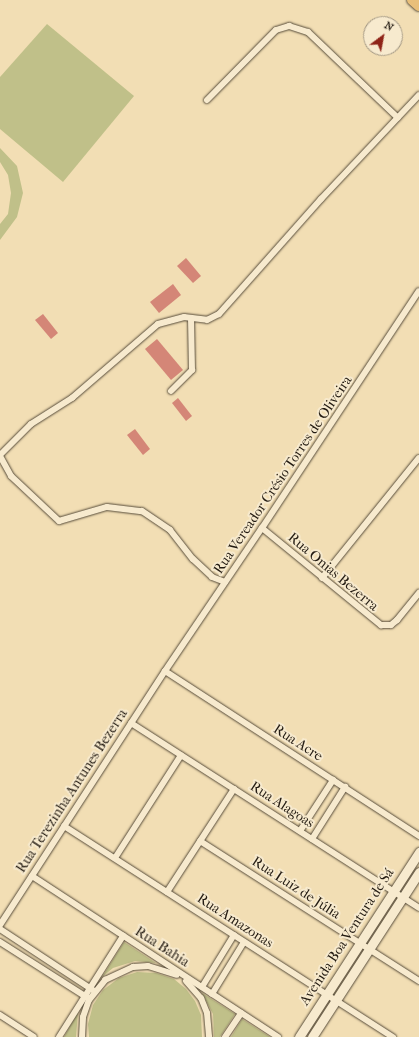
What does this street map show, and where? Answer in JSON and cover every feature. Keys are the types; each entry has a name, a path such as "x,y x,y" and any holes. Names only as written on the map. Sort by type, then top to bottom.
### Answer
{"main road":[{"path":"412,0 419,6"}],"street":[{"path":"207,100 276,30 289,26 308,32 398,118"},
{"path":"225,582 212,577 193,559 170,530 142,511 107,506 59,521 11,476 0,456 31,424 72,398 158,324 171,318 207,320 219,314 321,199 419,95"},
{"name":"Rua Vereador Crésio Torres de Oliveira","path":"165,671 419,291"},
{"path":"171,391 192,370 191,318"},
{"path":"322,578 419,458"},
{"name":"Rua Onias Bezerra","path":"262,528 375,622 381,625 391,625 419,593"},
{"name":"Rua Terezinha Antunes Bezerra","path":"0,925 165,671"},
{"name":"Rua Acre","path":"165,671 419,836"},
{"name":"Rua Alagoas","path":"131,723 419,908"},
{"path":"115,858 181,755"},
{"path":"300,831 333,780"},
{"path":"312,839 345,788"},
{"path":"167,892 234,789"},
{"name":"Rua Amazonas","path":"64,826 393,1037"},
{"name":"Rua Luiz de Júlia","path":"200,841 419,981"},
{"name":"Avenida Boa Ventura de Sá","path":"299,1037 419,852"},
{"name":"Avenida Boa Ventura de Sá","path":"312,1037 419,872"},
{"name":"Rua Bahia","path":"32,876 178,974 202,987 278,1037"},
{"path":"0,929 92,990"},
{"path":"202,987 234,935"},
{"path":"59,1037 87,998 123,936"},
{"path":"0,942 87,998"},
{"path":"212,994 244,942"},
{"path":"92,990 105,980 133,967 148,966 178,974 191,985 201,998 207,1013 209,1037"},
{"path":"82,1037 83,1017 87,998"},
{"path":"225,1037 241,1013"},
{"path":"0,1015 34,1037"}],"green space":[{"path":"47,24 134,96 63,182 0,129 0,77"},
{"path":"0,148 17,166 23,193 17,217 0,240 0,224 8,214 11,193 8,175 0,162"},
{"path":"124,942 156,963 135,961 113,968 102,977"},
{"path":"137,972 156,973 174,979 186,989 195,1001 201,1015 202,1037 89,1037 88,1024 93,1005 103,990 119,978"},
{"path":"202,993 235,1014 220,1037 214,1037 213,1014"},
{"path":"78,1012 76,1037 64,1037"},
{"path":"242,1019 270,1037 231,1037"}],"building":[{"path":"186,258 201,276 193,283 177,266"},
{"path":"173,284 181,295 159,313 150,302"},
{"path":"43,314 58,333 51,339 35,320"},
{"path":"157,339 183,370 171,380 145,349"},
{"path":"178,398 192,416 186,421 172,403"},
{"path":"135,429 150,449 143,455 127,435"}]}
